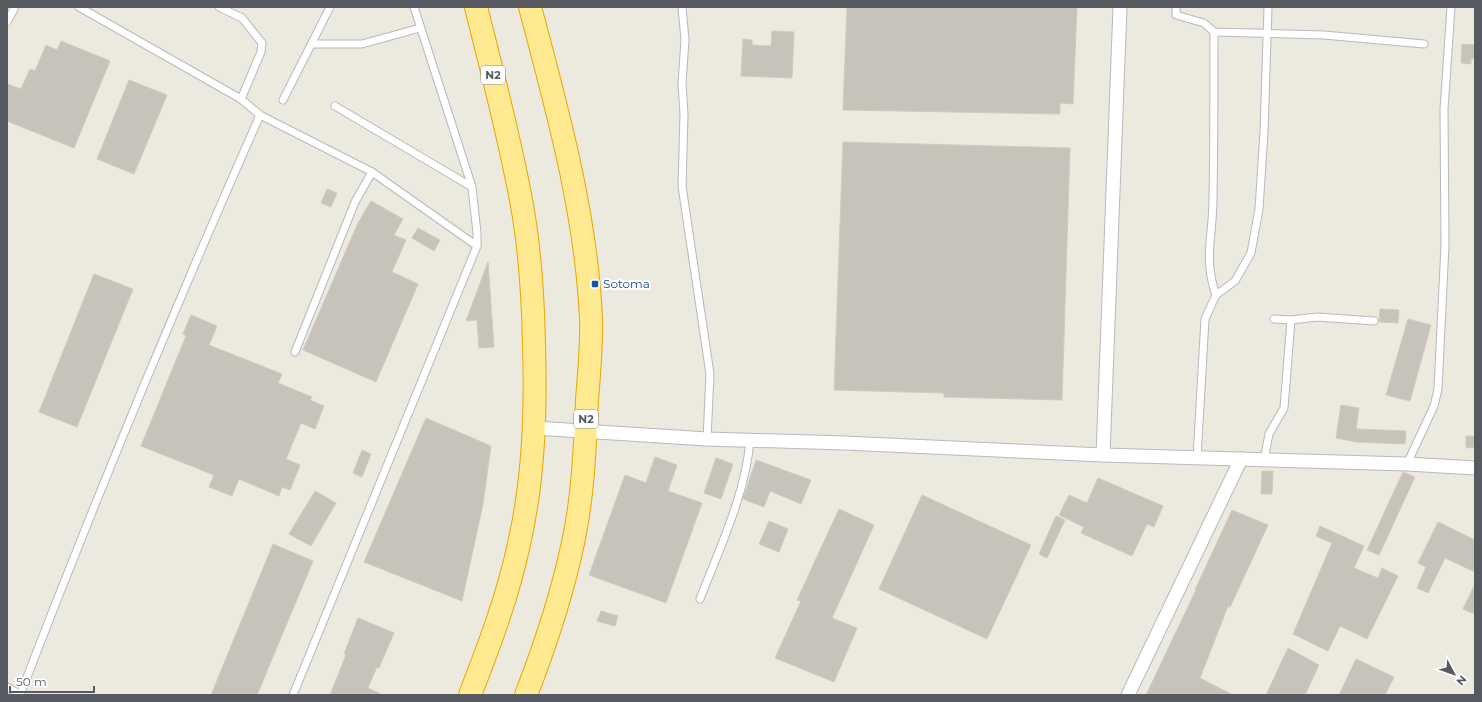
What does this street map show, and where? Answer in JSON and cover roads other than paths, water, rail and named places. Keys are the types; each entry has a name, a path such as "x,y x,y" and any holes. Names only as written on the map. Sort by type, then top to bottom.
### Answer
{"highway":[{"name":"N2","path":"470,695 494,632 519,545 528,502 535,428 536,392 531,268 521,201 510,143 476,7"},
{"name":"N2","path":"526,695 557,608 573,542 579,508 586,430 591,320 584,251 565,138 530,7"}],"street":[{"path":"1103,455 1120,7"},
{"path":"535,428 586,430 707,439 1103,455 1407,464 1475,468"},
{"path":"1128,695 1242,459"}],"lane":[{"path":"7,22 15,7"},
{"path":"79,7 241,99 260,115 372,172 477,246"},
{"path":"219,7 242,18 262,43 261,52 241,99"},
{"path":"283,100 313,44 330,7"},
{"path":"293,695 477,246 472,187 414,7"},
{"path":"682,7 685,40 682,83 684,115 682,186 710,374 707,439"},
{"path":"1176,7 1176,15 1204,23 1214,32 1266,32 1324,35 1424,44"},
{"path":"1197,458 1205,319 1216,295 1235,281 1251,253 1259,209 1264,140 1266,32 1268,7"},
{"path":"1407,464 1434,406 1438,389 1445,245 1444,109 1451,7"},
{"path":"313,44 362,44 420,28"},
{"path":"1214,32 1213,208 1208,250 1210,278 1216,295"},
{"path":"335,106 472,187"},
{"path":"7,688 20,695 44,630 193,266 260,115"},
{"path":"295,352 355,202 372,172"},
{"path":"1274,319 1291,320 1317,317 1374,321"},
{"path":"1264,460 1269,434 1284,408 1291,320"},
{"path":"700,599 742,480 750,440"}],"place":[{"name":"Sotoma","path":"595,284"}]}
